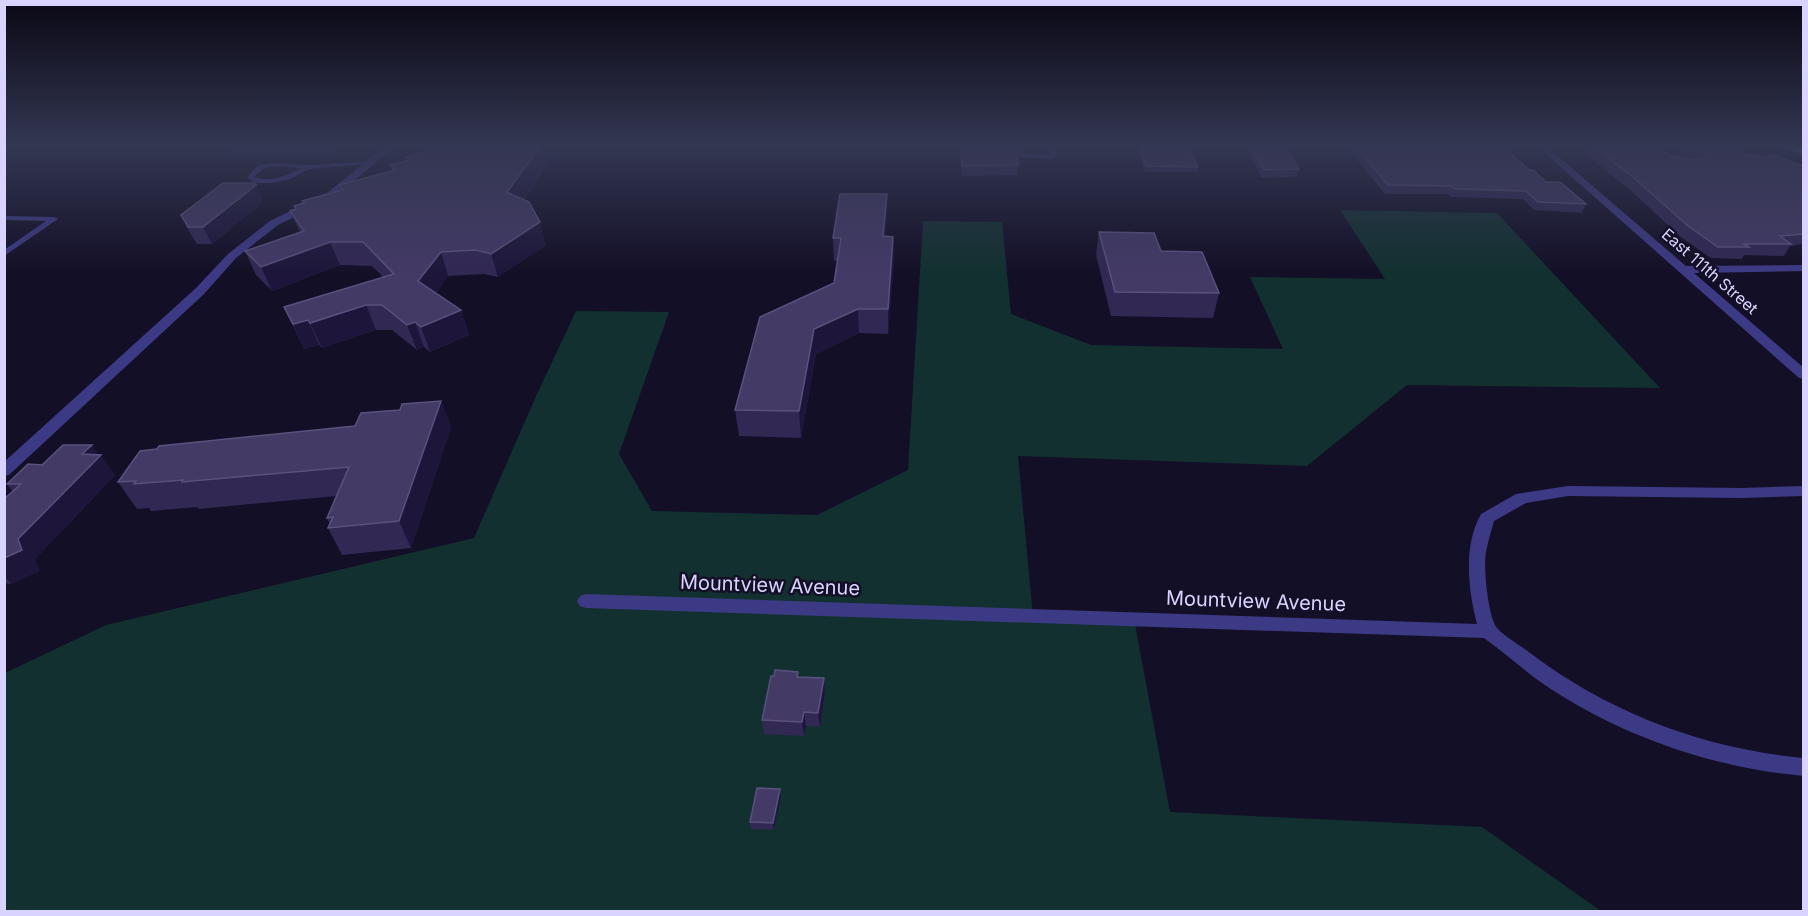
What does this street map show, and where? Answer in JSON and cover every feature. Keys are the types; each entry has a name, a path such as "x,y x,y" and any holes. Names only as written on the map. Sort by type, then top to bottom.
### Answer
{"street":[{"path":"4,471 192,299 232,256 274,223 331,195 338,189"},
{"name":"East 111th Street","path":"1590,189 1803,375"},
{"path":"1685,270 1803,268"},
{"path":"1803,491 1742,493 1568,490 1522,498 1487,519 1477,554 1480,602 1488,631 1551,678 1625,720 1709,751 1803,767"},
{"name":"Mountview Avenue","path":"586,601 1488,631"}],"lane":[{"path":"4,218 54,219 4,254"}],"green space":[{"path":"1340,210 1497,213 1660,388 1407,385 1307,466 1018,456 1033,616 1134,619 1170,812 1482,827 1601,911 5,912 5,673 106,625 474,538 576,311 669,312 619,454 652,511 817,515 908,470 923,221 1002,222 1011,314 1091,345 1283,349 1250,277 1385,279"}],"building":[{"path":"215,189 251,189 203,227 188,227 181,215"},
{"path":"509,189 507,192 529,202 540,222 491,254 476,250 441,252 418,281 461,310 421,327 415,322 407,325 382,305 366,305 310,323 308,320 293,324 284,307 394,274 363,242 330,242 261,267 245,251 304,231 290,211 296,209 294,206 304,203 302,201 343,190"},
{"path":"1454,189 1568,189 1586,204 1538,202 1526,191"},
{"path":"1646,189 1803,189 1803,234 1780,236 1791,244 1744,244 1749,247 1718,247 1688,226"},
{"path":"840,194 887,194 883,236 893,237 888,309 858,309 814,329 799,411 735,410 760,317 834,283 841,238 833,238"},
{"path":"1099,232 1154,233 1161,251 1202,252 1219,293 1115,292"},
{"path":"441,401 399,521 328,528 333,517 327,518 349,467 182,482 183,480 134,484 136,481 118,482 140,451 157,449 159,446 355,426 361,413 400,410 402,404"},
{"path":"63,445 92,445 82,454 101,455 18,539 22,550 4,558 4,499 21,484 7,484 28,464 42,465"},
{"path":"775,670 798,672 797,677 824,678 818,713 804,712 802,722 762,720 771,676 774,676"},
{"path":"757,788 780,789 773,823 750,822"}]}
